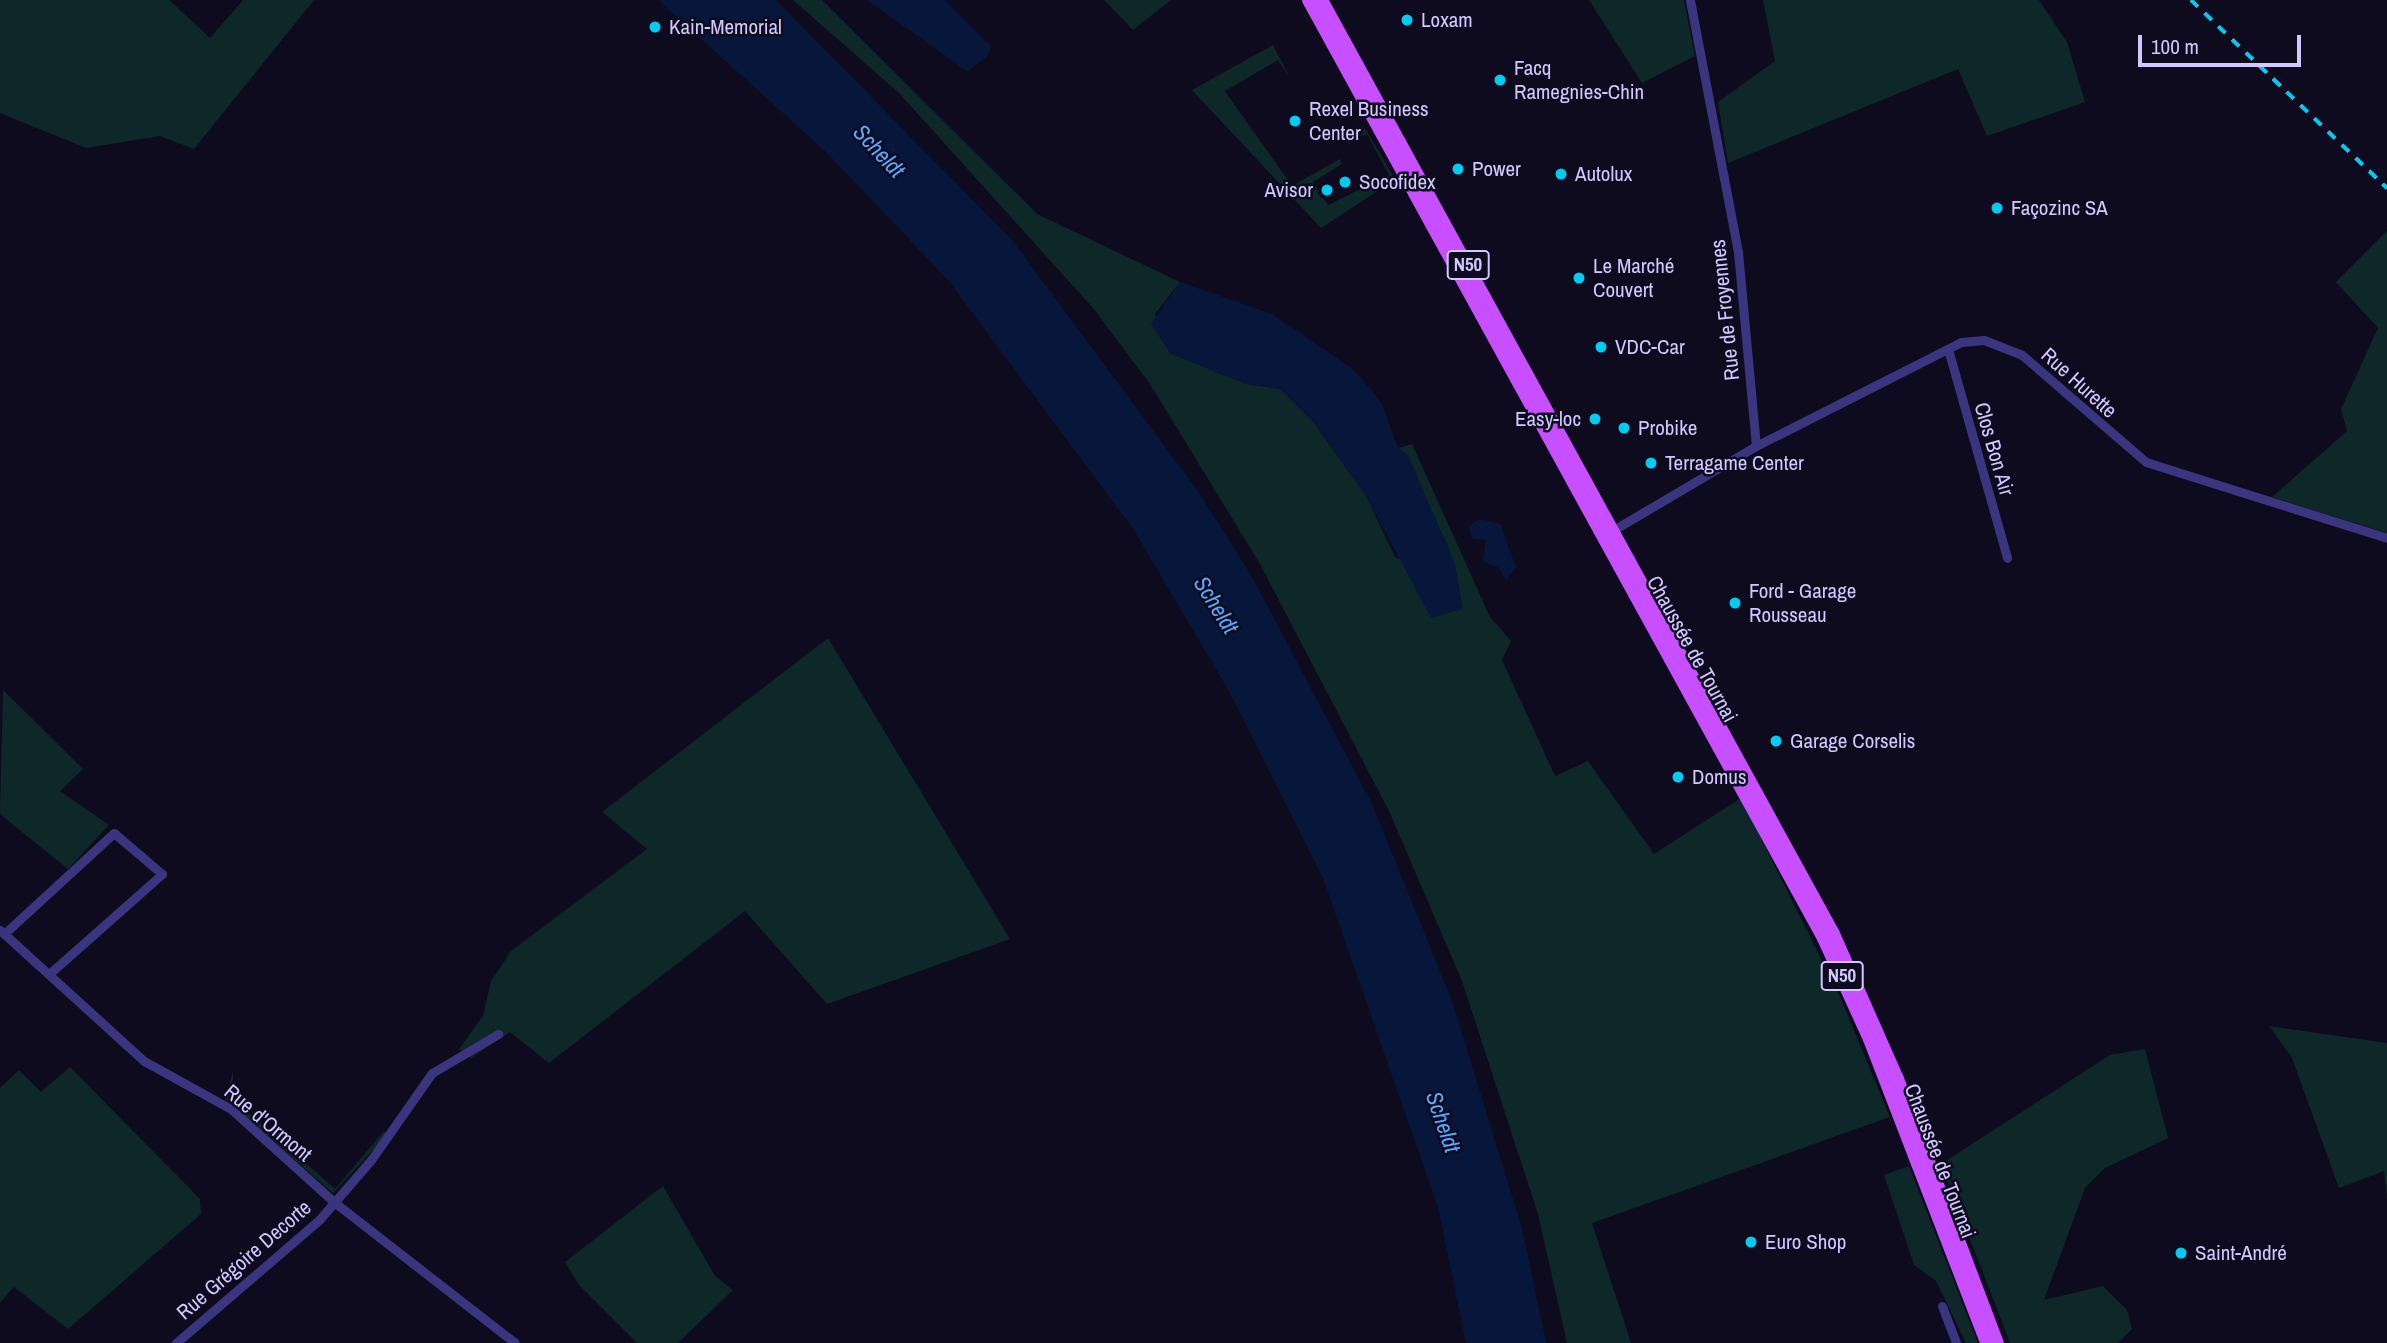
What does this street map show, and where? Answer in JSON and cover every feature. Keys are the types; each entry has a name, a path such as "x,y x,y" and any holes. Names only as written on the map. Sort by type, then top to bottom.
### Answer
{"main road":[{"name":"Chaussée de Tournai","path":"1309,0 1610,532 1846,985 1987,1343"},
{"name":"Chaussée de Tournai","path":"1321,0 1861,993 1997,1343"}],"street":[{"name":"Rue de Froyennes","path":"1690,0 1738,252 1756,446"},
{"name":"Rue Hurette","path":"1756,446 1961,342 2005,345 2146,462 2387,538"},
{"name":"Clos Bon Air","path":"1948,349 2007,558"},
{"path":"1610,532 1756,446"},
{"path":"2,932 114,833 162,874 49,974"},
{"name":"Rue d'Ormont","path":"2,932 144,1061 231,1110 334,1202 515,1343"},
{"name":"Rue Grégoire Decorte","path":"176,1343 334,1202 378,1151 432,1073 498,1034"},
{"path":"1942,1306 1956,1343"}],"green space":[{"path":"0,0 169,0 210,38 243,0 314,0 194,149 160,136 86,148 0,113"},
{"path":"793,0 822,0 1037,214 1180,282 1155,314 1170,353 1246,384 1280,389 1313,422 1366,496 1395,557 1460,586 1453,581 1448,546 1398,448 1412,444 1490,617 1511,641 1502,660 1555,776 1588,761 1654,854 1741,798 1841,999 1890,1117 1592,1223 1631,1343 1567,1343 1538,1214 1462,981 1389,811 1260,564 1150,384 1093,308 899,93"},
{"path":"1104,0 1171,0 1133,30"},
{"path":"1589,0 1684,0 1695,56 1642,83"},
{"path":"1763,0 2039,0 2067,42 2085,102 1987,136 1958,69 1728,163 1718,102 1775,61"},
{"path":"1273,45 1290,78 1278,60 1225,91 1292,186 1340,159 1342,164 1313,182 1328,205 1389,175 1367,134 1359,137 1365,128 1392,174 1393,181 1321,228 1192,90"},
{"path":"2387,231 2387,533 2272,497 2347,431 2341,409 2378,328 2336,282"},
{"path":"828,638 1010,939 827,1004 745,911 549,1063 510,1032 471,1058 459,1049 483,1016 491,981 511,951 647,849 602,812"},
{"path":"3,690 83,769 60,791 109,825 68,869 0,814"},
{"path":"2269,1026 2387,1043 2387,1200 2384,1171 2339,1188 2292,1058"},
{"path":"2145,1049 2168,1138 2105,1168 2085,1188 2044,1300 2103,1286 2127,1310 2132,1329 2118,1343 2010,1343 1941,1164 2110,1055"},
{"path":"70,1067 200,1199 201,1214 68,1329 14,1287 0,1303 0,1088 19,1070 41,1092"},
{"path":"233,1071 233,1094 242,1107 335,1189 384,1131 388,1134 333,1193 225,1099"},
{"path":"1909,1166 1978,1343 1966,1343 1936,1281 1914,1265 1884,1175"},
{"path":"663,1186 715,1276 733,1290 678,1343 637,1343 579,1285 565,1262"}],"water":[{"name":"Scheldt","path":"658,0 776,0 1012,240 1197,490 1251,575 1372,804 1453,1004 1523,1232 1546,1343 1466,1343 1438,1207 1323,878 1229,691 1134,530 948,280 825,151"},
{"path":"867,0 945,0 991,46 987,57 967,71"},
{"path":"1180,282 1272,314 1354,370 1381,402 1398,448 1408,455 1455,564 1463,609 1431,618 1366,496 1313,422 1280,389 1246,384 1170,353 1151,324"},
{"path":"1480,519 1500,524 1516,568 1506,580 1499,568 1483,561 1486,540 1472,538 1469,526"}],"railway":[{"path":"2191,0 2387,188"}],"place":[{"name":"Loxam","path":"1407,20"},
{"name":"Kain-Memorial","path":"655,27"},
{"name":"Facq Ramegnies-Chin","path":"1500,80"},
{"name":"Rexel Business Center","path":"1295,121"},
{"name":"Power","path":"1458,169"},
{"name":"Autolux","path":"1561,174"},
{"name":"Socofidex","path":"1345,182"},
{"name":"Avisor","path":"1327,190"},
{"name":"Façozinc SA","path":"1997,208"},
{"name":"Le Marché Couvert","path":"1579,278"},
{"name":"VDC-Car","path":"1601,347"},
{"name":"Easy-loc","path":"1595,419"},
{"name":"Probike","path":"1624,428"},
{"name":"Terragame Center","path":"1651,463"},
{"name":"Ford - Garage Rousseau","path":"1735,603"},
{"name":"Garage Corselis","path":"1776,741"},
{"name":"Domus","path":"1678,777"},
{"name":"Euro Shop","path":"1751,1242"},
{"name":"Saint-André","path":"2181,1253"}]}
